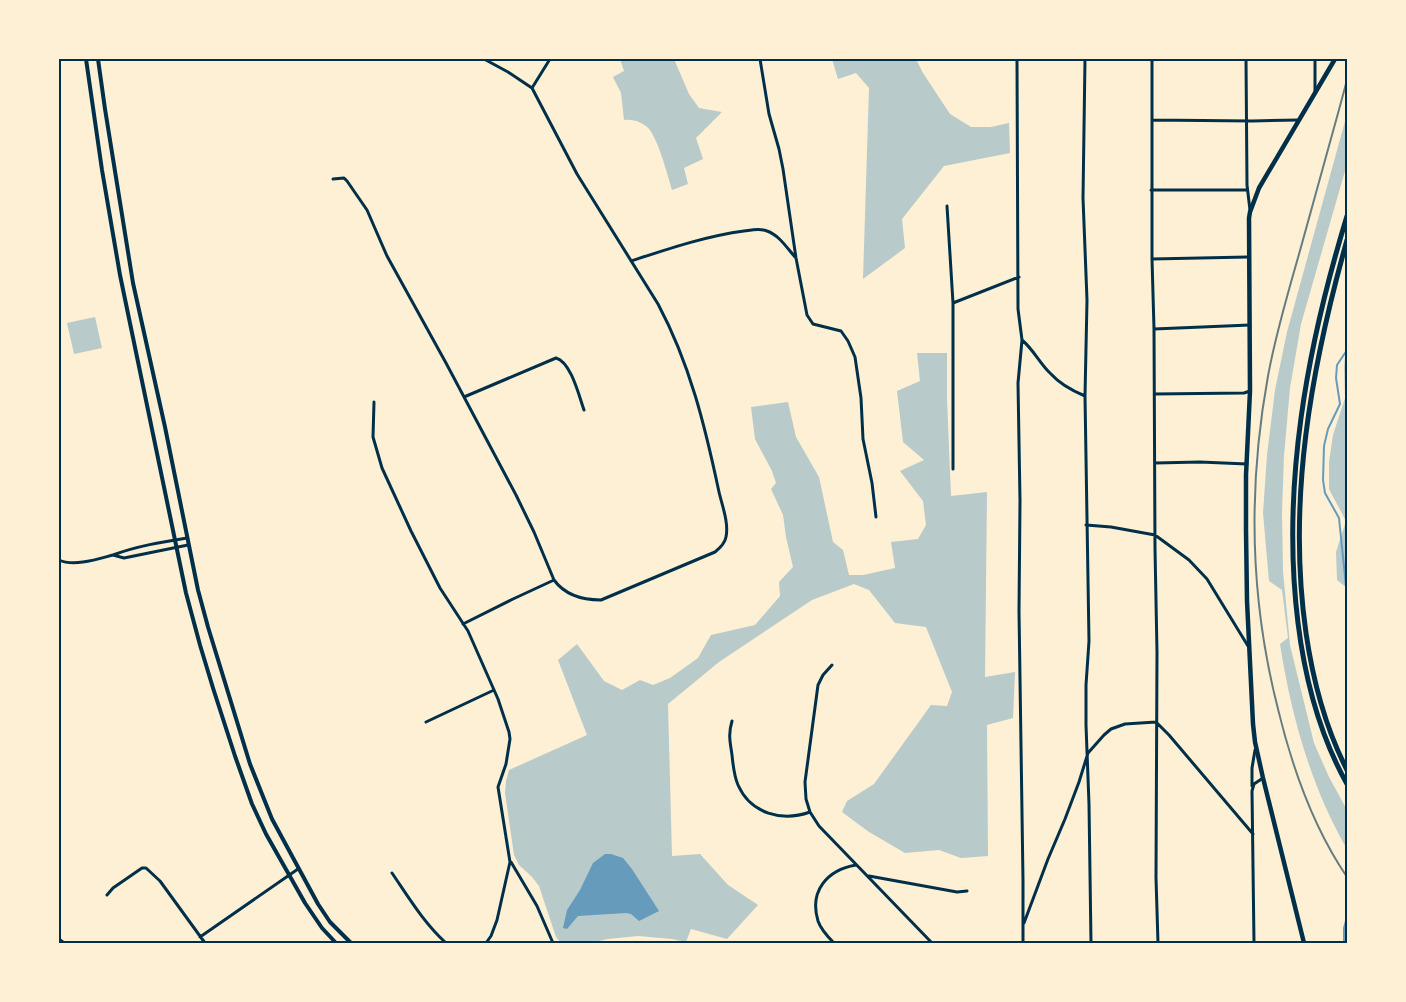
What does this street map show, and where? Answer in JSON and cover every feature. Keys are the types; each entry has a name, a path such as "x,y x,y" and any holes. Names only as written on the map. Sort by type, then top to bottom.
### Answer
{"highway":[{"path":"1347,216 1325,298 1307,383 1296,458 1292,524 1294,589 1304,665 1321,727 1331,753 1347,784"},
{"path":"1347,240 1325,326 1308,417 1301,471 1299,536 1302,601 1314,676 1326,723 1347,770"}],"main road":[{"path":"1304,943 1263,778 1253,724 1246,567 1250,391 1248,257 1250,212 1259,188 1335,59"}],"street":[{"path":"86,59 120,275 174,540 200,646 235,756 261,825 316,921 336,943"},
{"path":"98,59 133,283 165,427 188,545 208,627 250,764 272,819 315,900 330,922 352,943"},
{"path":"333,180 344,178 367,210 387,256 516,495 554,580 559,587 579,598 601,600 716,552 723,545 726,537 726,526 713,464 690,377 665,318 578,174 532,88 484,59"},
{"path":"532,88 550,59"},
{"path":"760,59 768,114 779,149 796,258 808,319 813,324 841,331 848,341 855,358 861,398 863,439 876,517"},
{"path":"1017,59 1019,176 1017,218 1018,308 1022,340 1018,383 1023,943"},
{"path":"1085,59 1084,198 1087,300 1085,396 1089,641 1086,725 1091,943"},
{"path":"1152,59 1152,259 1157,652 1156,878 1158,943"},
{"path":"1246,59 1247,190 1250,212"},
{"path":"1315,59 1315,94"},
{"path":"1152,120 1299,120"},
{"path":"1152,190 1247,190"},
{"path":"947,206 954,303 953,469"},
{"path":"111,219 122,218"},
{"path":"631,261 720,234 758,229 770,232 796,258"},
{"path":"1152,259 1248,257"},
{"path":"954,303 1019,277"},
{"path":"1154,329 1250,325"},
{"path":"1022,340 1031,347 1051,375 1085,396"},
{"path":"464,397 556,358 564,362 569,370 584,410"},
{"path":"1154,394 1244,393 1250,391"},
{"path":"374,402 373,437 382,468 440,588 468,631 504,714 510,740 506,764 498,787 510,862 497,920 486,943"},
{"path":"1155,463 1247,464"},
{"path":"1086,524 1155,535 1190,560 1207,580 1250,648"},
{"path":"59,560 70,563 83,562 126,550 187,538"},
{"path":"113,555 124,558 188,545"},
{"path":"463,624 554,580"},
{"path":"832,664 818,685 815,702 805,782 806,799 810,812 819,826 932,943"},
{"path":"426,722 494,690"},
{"path":"732,721 729,733 734,773 738,786 746,797 754,806 774,815 793,816 810,812"},
{"path":"1023,927 1079,782 1088,753 1111,729 1124,724 1156,722 1253,834"},
{"path":"1254,943 1252,768 1256,747"},
{"path":"1252,791 1254,784 1263,778"},
{"path":"510,862 537,906 553,943"},
{"path":"834,943 818,922 816,909 817,894 821,884 828,877 848,866 856,865"},
{"path":"107,895 113,888 142,868 146,868 160,881 205,943"},
{"path":"200,937 298,869"},
{"path":"392,874 434,932 446,943"},
{"path":"868,876 957,892 967,891"},
{"path":"59,938 64,943"}],"shaded area":[{"path":"620,59 674,59 689,94 699,108 722,112 696,138 703,159 684,168 688,184 672,190 662,156 650,130 638,122 624,120 621,93 613,77 624,71"},
{"path":"832,59 916,59 950,114 971,127 991,127 1009,123 1010,153 944,166 902,219 905,248 863,279 869,88 856,73 838,79"},
{"path":"1347,114 1347,164 1301,324 1290,388 1284,456 1282,512 1283,571 1290,645 1314,743 1329,777 1347,810 1347,849 1334,825 1313,776 1290,697 1280,644 1288,638 1282,590 1269,581 1263,513 1267,455 1275,390 1287,332"},
{"path":"95,317 102,348 74,354 67,323"},
{"path":"1347,332 1347,588 1337,580 1336,552 1346,521 1329,489 1329,462 1333,435 1345,398 1344,367"},
{"path":"917,353 947,353 951,496 987,492 985,677 1015,672 1013,718 987,725 988,856 961,858 939,850 905,853 869,832 842,812 847,801 874,784 931,705 947,706 952,692 926,627 895,623 869,590 854,584 812,600 719,662 668,704 672,856 700,854 728,885 758,905 727,939 691,929 686,942 638,936 589,943 561,943 556,937 539,886 519,865 514,855 505,793 509,770 587,735 558,660 577,644 604,681 622,690 640,680 653,685 670,678 698,658 711,635 755,625 780,596 779,582 793,567 783,515 771,489 776,483 772,471 755,439 751,407 788,402 796,437 819,477 833,542 843,550 849,575 863,575 895,568 891,542 918,539 926,525 923,501 900,471 924,460 903,442 897,391 920,381"}],"water":[{"path":"605,854 623,858 659,911 639,921 631,914 626,913 578,916 567,929 563,928 567,910 580,890 593,863"}],"waterway":[{"path":"1347,350 1337,365 1336,378 1340,404 1328,429 1324,446 1323,480 1325,493 1339,518 1347,610"},
{"path":"1344,943 1344,928 1347,917"}],"railway":[{"path":"1347,80 1271,360 1257,459 1255,501 1257,585 1269,668 1278,709 1290,753 1305,796 1324,838 1347,877"}]}
